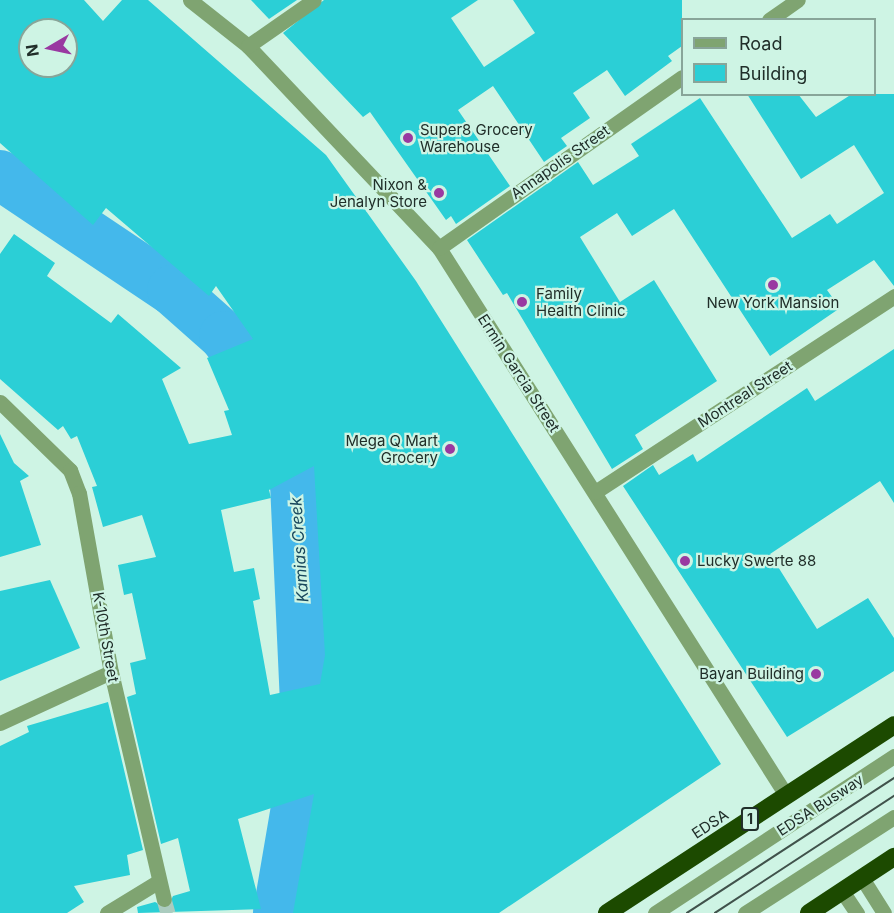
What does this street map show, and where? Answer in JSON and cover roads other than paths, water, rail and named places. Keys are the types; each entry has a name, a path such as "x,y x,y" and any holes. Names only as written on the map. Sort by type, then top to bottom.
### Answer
{"highway":[{"name":"EDSA","path":"607,913 894,725"},
{"path":"809,913 894,857"}],"street":[{"name":"Ermin Garcia Street","path":"190,0 248,45 439,248 786,795"},
{"path":"248,45 314,0"},
{"path":"772,18 798,0"},
{"name":"Annapolis Street","path":"439,248 681,79"},
{"name":"Montreal Street","path":"595,492 894,296"},
{"name":"K-10th Street","path":"0,402 70,470 80,493 111,672 164,899"},
{"path":"0,723 111,672"},
{"name":"EDSA Busway","path":"655,913 894,756"},
{"path":"745,913 894,817"},
{"path":"862,878 884,913"},
{"path":"107,913 159,881"},
{"path":"842,891 856,913"}],"waterway":[{"name":"Kamias Creek","path":"0,175 172,290 224,336 254,377 262,413 295,483 307,743 278,913"}],"tunnel":[{"path":"164,899 168,913"}],"tram line":[{"path":"687,913 894,778"},
{"path":"715,913 894,796"}],"place":[{"name":"Super8 Grocery Warehouse","path":"408,138"},
{"name":"Nixon & Jenalyn Store","path":"439,193"},
{"name":"New York Mansion","path":"773,285"},
{"name":"Family Health Clinic","path":"522,302"},
{"name":"Mega Q Mart Grocery","path":"450,449"},
{"name":"Lucky Swerte 88","path":"685,561"},
{"name":"Bayan Building","path":"816,674"}]}
